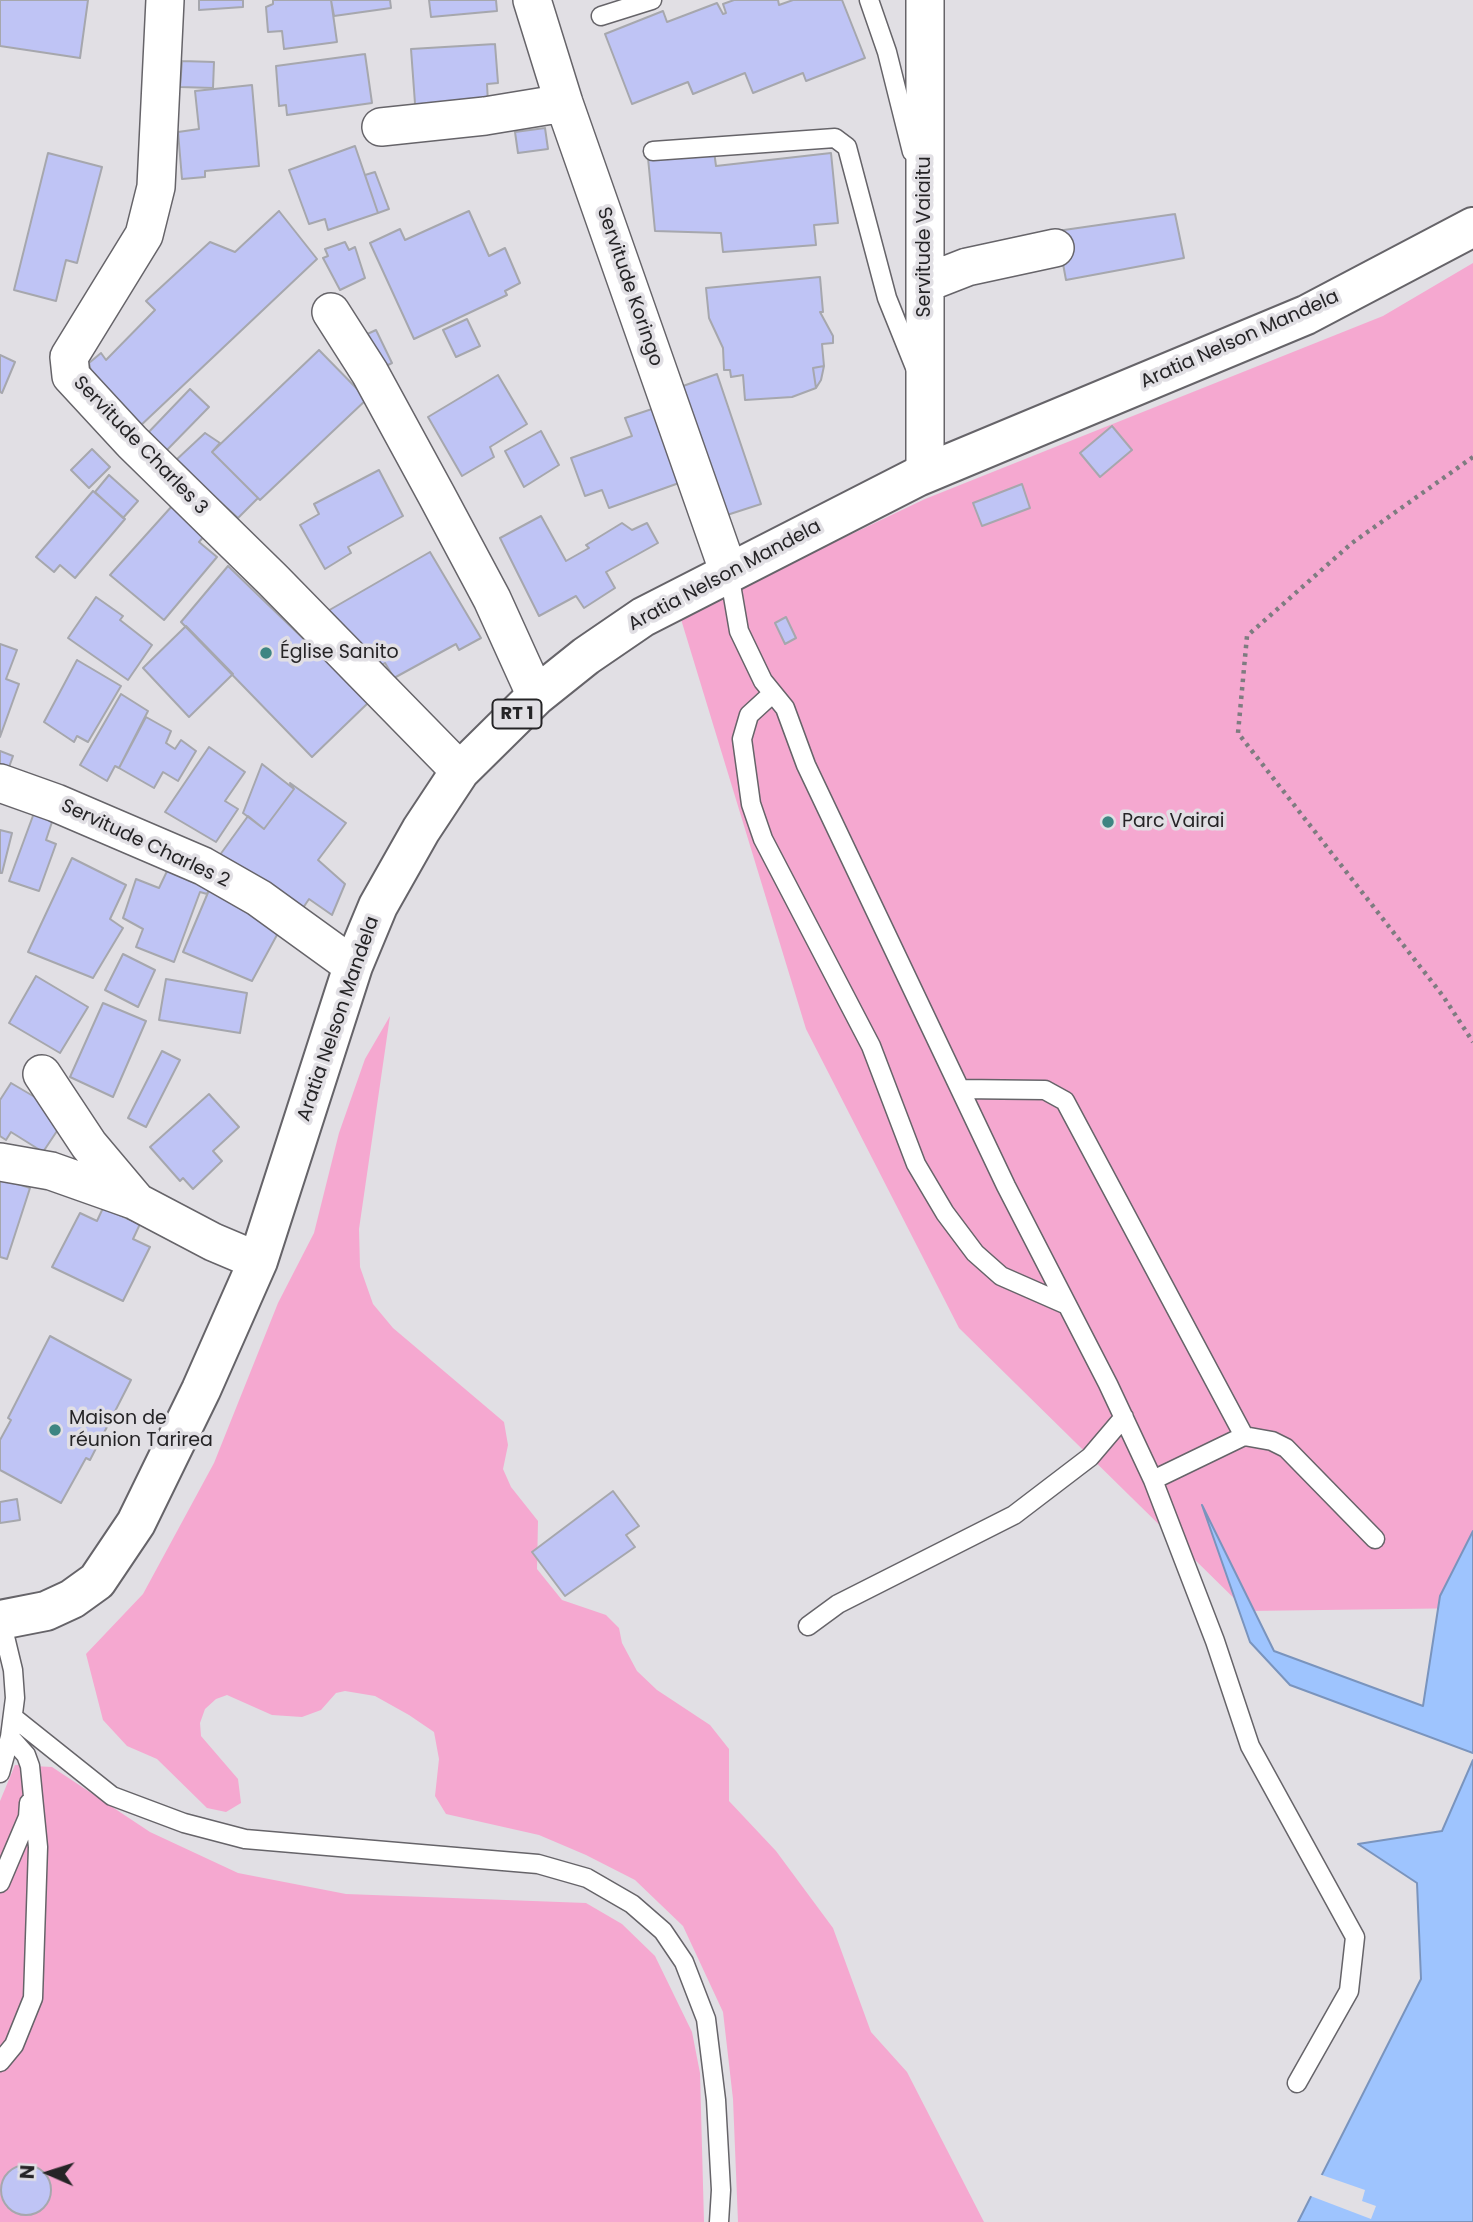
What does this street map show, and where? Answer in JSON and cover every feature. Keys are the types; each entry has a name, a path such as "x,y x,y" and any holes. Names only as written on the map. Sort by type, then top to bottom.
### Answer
{"main road":[{"name":"Aratia Nelson Mandela","path":"1,1620 46,1611 72,1599 97,1581 117,1555 201,1390 257,1261 353,966 378,906 421,831 460,771 536,696 586,656 643,617 925,474 1306,315 1473,227"}],"street":[{"name":"Servitude Charles 3","path":"165,0 156,187 144,235 69,358 71,376 132,442 273,580 460,771"},
{"name":"Servitude Koringo","path":"532,0 564,103 729,573"},
{"name":"Servitude Vaiaitu","path":"925,0 925,474"},
{"path":"381,127 485,116 564,103"},
{"path":"926,283 967,267 1055,248"},
{"path":"331,312 370,373 444,508 492,599 536,696"},
{"name":"Servitude Charles 2","path":"0,783 56,803 203,866 259,898 353,966"},
{"path":"42,1074 89,1145 137,1202"},
{"path":"0,1162 51,1171 137,1202 213,1242 257,1261"}],"lane":[{"path":"601,16 652,0"},
{"path":"869,0 887,52 924,199"},
{"path":"883,0 887,52"},
{"path":"653,151 835,138 847,147 887,298 925,393"},
{"path":"729,573 739,631 763,681 785,708 806,765 960,1089 1153,1480 1215,1641 1250,1746 1355,1937 1349,1991 1297,2083"},
{"path":"773,693 749,715 742,739 751,804 763,839 870,1046 916,1164 945,1213 975,1253 1001,1276 1067,1305"},
{"path":"960,1089 1045,1090 1065,1101 1244,1436"},
{"path":"808,1626 838,1604 1014,1514 1090,1457 1124,1417"},
{"path":"1153,1480 1244,1436 1272,1441 1286,1448 1375,1539"},
{"path":"0,1773 13,1717 13,1670 1,1620"},
{"path":"13,1717 112,1796 184,1823 245,1839 538,1864 587,1878 632,1904 663,1931 684,1962 706,2019 716,2100 721,2190 719,2222"},
{"path":"0,2062 15,2045 33,1998 38,1847 32,1775 26,1755 10,1737"},
{"path":"0,1883 28,1817 32,1775"}],"path":[{"path":"1473,457 1352,543 1247,636 1238,733 1443,996 1473,1042"}],"shaded area":[{"name":"Parc Vairai","path":"1473,263 1473,1608 1247,1611 959,1328 806,1029 680,616 925,499 1383,316"},
{"path":"390,1016 359,1229 360,1267 373,1304 393,1328 504,1422 508,1445 503,1469 511,1487 538,1521 537,1569 562,1600 606,1615 619,1628 622,1643 637,1671 657,1690 710,1725 729,1749 729,1801 776,1851 833,1928 871,2032 907,2072 984,2222 738,2222 733,2099 723,2012 683,1926 635,1880 586,1855 539,1835 446,1814 435,1796 439,1759 434,1732 409,1715 375,1696 345,1691 336,1693 321,1710 302,1717 272,1715 227,1695 216,1699 205,1709 200,1723 201,1736 238,1779 241,1803 226,1812 207,1808 157,1759 127,1746 103,1720 86,1654 143,1594 214,1463 278,1303 314,1233 339,1133 365,1059"},
{"path":"15,1765 52,1767 150,1832 238,1873 346,1894 586,1903 622,1924 655,1956 692,2032 700,2073 704,2222 0,2222 0,1801"}],"water":[{"path":"1202,1505 1274,1651 1423,1706 1440,1596 1473,1531 1473,1753 1290,1685 1250,1642"},
{"path":"1473,1760 1473,2222 1298,2222 1421,1979 1417,1883 1358,1844 1442,1831"}],"pier":[{"path":"1319,2174 1365,2190 1362,2201 1376,2206 1371,2219 1308,2195"}],"building":[{"path":"0,0 88,0 80,58 0,46"},
{"path":"199,0 243,0 243,7 199,10"},
{"path":"273,0 331,0 337,42 284,49 282,31 268,32 266,7 273,4"},
{"path":"331,0 390,0 391,8 334,16"},
{"path":"429,0 496,0 497,11 431,17"},
{"path":"734,0 778,0 779,5 793,0 842,0 865,58 806,81 803,73 753,93 745,73 693,94 688,82 632,104 605,34 663,11 667,22 717,3 723,14 726,13 723,4"},
{"path":"495,44 498,83 487,84 488,103 416,117 411,49"},
{"path":"365,54 372,103 287,115 286,105 279,106 276,66"},
{"path":"182,61 214,62 213,88 180,87"},
{"path":"252,85 259,166 205,171 205,177 182,179 178,132 199,129 195,91"},
{"path":"545,128 548,149 518,153 515,132"},
{"path":"355,146 378,213 328,230 325,219 309,224 289,170"},
{"path":"714,151 716,166 831,153 838,223 814,225 816,245 723,252 721,233 655,231 648,158"},
{"path":"48,153 102,167 77,263 66,260 56,301 14,290"},
{"path":"375,172 389,209 378,213 365,175"},
{"path":"279,211 317,259 138,428 93,380 89,363 101,353 106,360 155,310 146,301 210,242 235,252"},
{"path":"469,211 489,256 505,248 520,283 505,291 507,295 414,339 370,243 400,229 405,240"},
{"path":"1175,214 1184,258 1066,280 1057,231"},
{"path":"345,242 349,250 355,247 365,278 340,290 323,258 328,256 325,249"},
{"path":"820,277 823,312 820,312 833,336 833,343 822,344 824,366 813,368 816,388 792,397 745,400 743,375 731,377 730,370 724,370 723,348 709,318 706,288"},
{"path":"467,319 480,346 456,357 443,330"},
{"path":"376,330 392,363 380,369 363,336"},
{"path":"319,350 367,399 260,500 212,452"},
{"path":"0,355 15,362 2,393 0,392"},
{"path":"824,366 821,380 816,388 813,368"},
{"path":"717,374 761,504 727,515 683,386"},
{"path":"498,375 527,424 490,447 494,457 462,476 428,417"},
{"path":"190,389 209,407 164,453 145,436"},
{"path":"652,409 679,483 609,508 602,490 585,496 571,458 632,436 625,418"},
{"path":"1112,426 1132,450 1100,477 1080,453"},
{"path":"541,431 559,465 524,487 505,451"},
{"path":"205,433 220,443 212,452 258,498 238,518 175,461"},
{"path":"92,449 110,467 89,488 71,470"},
{"path":"379,470 403,516 348,547 351,553 325,569 300,525 319,514 314,504"},
{"path":"109,475 138,501 123,518 95,492"},
{"path":"1022,484 1030,508 982,526 973,503"},
{"path":"93,491 125,519 75,578 60,565 54,572 36,557"},
{"path":"172,506 205,535 199,542 217,557 164,620 110,575"},
{"path":"541,516 566,561 589,548 586,545 622,523 632,530 647,523 658,543 606,572 615,588 584,608 576,596 539,616 500,538"},
{"path":"430,552 481,638 459,650 456,644 394,678 385,663 380,666 326,612"},
{"name":"Église Sanito","path":"228,566 369,702 312,757 181,622"},
{"path":"96,597 123,616 120,620 152,645 128,680 68,638"},
{"path":"786,617 796,638 785,644 775,623"},
{"path":"186,626 233,674 189,717 143,668"},
{"path":"0,644 17,650 6,679 19,684 0,737"},
{"path":"77,660 121,686 88,742 77,736 74,742 44,722"},
{"path":"121,694 148,711 119,768 115,766 107,781 80,765"},
{"path":"146,717 171,731 166,743 175,749 181,740 196,751 178,781 163,772 154,788 119,768"},
{"path":"209,747 245,772 225,801 238,809 216,842 165,812"},
{"path":"0,751 13,756 8,770 0,767"},
{"path":"262,764 294,789 264,829 243,813"},
{"path":"290,783 346,823 318,860 345,884 332,915 309,899 299,914 217,859 248,816 264,829 294,789"},
{"path":"34,813 53,819 46,840 56,844 39,891 9,881"},
{"path":"0,830 12,833 2,873 0,873"},
{"path":"72,858 126,885 110,919 123,928 93,978 28,952"},
{"path":"169,867 211,886 207,894 200,892 174,962 136,947 143,929 123,918 136,879 159,888"},
{"path":"212,883 284,922 252,981 183,952"},
{"path":"123,954 155,970 138,1007 105,990"},
{"path":"36,976 88,1007 60,1053 9,1023"},
{"path":"166,979 247,993 240,1033 159,1020"},
{"path":"103,1003 146,1021 113,1097 70,1077"},
{"path":"162,1051 180,1060 146,1127 128,1118"},
{"path":"11,1083 67,1116 43,1152 11,1132 6,1140 0,1136 0,1100"},
{"path":"209,1094 239,1127 213,1151 222,1161 193,1189 183,1178 180,1181 150,1147"},
{"path":"0,1178 30,1188 7,1259 0,1257"},
{"path":"103,1208 140,1224 133,1239 150,1247 123,1301 52,1267 80,1213 97,1221"},
{"name":"Maison de réunion Tarirea","path":"50,1336 131,1380 90,1460 86,1458 61,1503 0,1470 0,1440 11,1420 8,1418"},
{"path":"613,1491 639,1526 626,1535 635,1547 565,1596 532,1552"},
{"path":"17,1499 20,1520 0,1523 0,1502"},
{"path":"26,2165 43,2173 51,2190 43,2207 26,2215 9,2207 1,2190 9,2173"}],"place":[{"name":"Église Sanito","path":"266,653"},
{"name":"Parc Vairai","path":"1108,822"},
{"name":"Maison de réunion Tarirea","path":"55,1430"}]}
